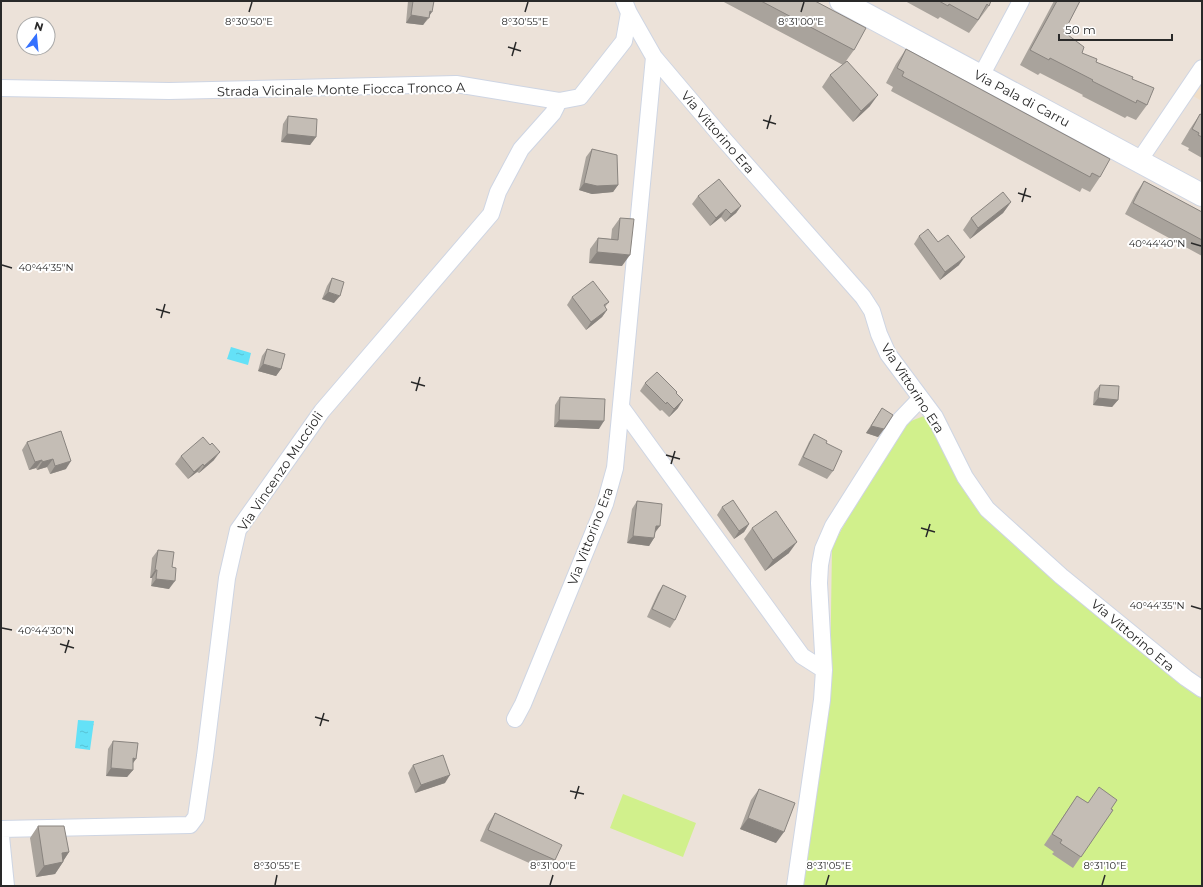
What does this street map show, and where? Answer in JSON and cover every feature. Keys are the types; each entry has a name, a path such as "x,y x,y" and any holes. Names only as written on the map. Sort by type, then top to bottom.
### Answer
{"street":[{"name":"Via Pala di Carru","path":"841,1 1202,195"},
{"path":"981,76 1021,1"},
{"name":"Via Vittorino Era","path":"626,7 654,57 734,151 863,297 872,311 879,334 888,354 935,417 965,477 987,509 1061,576 1186,678 1202,689"},
{"name":"Strada Vicinale Monte Fiocca Tronco A","path":"1,88 169,91 456,84 560,101 580,97 624,41 626,7"},
{"name":"Via Vittorino Era","path":"515,719 523,704 605,504 615,468 654,57"},
{"path":"1139,161 1202,68"},
{"name":"Via Vincenzo Muccioli","path":"1,829 190,825 194,822 205,756 227,578 238,530 322,411 491,214 498,192 521,150 553,113 560,101"},
{"path":"795,886 822,700 824,670 819,583 823,549 833,526 900,420 922,398"},
{"path":"621,407 802,656 824,670"},
{"path":"1,836 6,886"}],"shaded area":[{"path":"1202,83 1202,101 1193,96"}],"green space":[{"path":"929,414 992,513 1202,690 1202,886 800,886 815,806 830,681 832,547 898,426"},
{"path":"623,794 696,823 683,857 610,828"}],"water":[{"path":"231,347 251,353 248,365 227,359"},
{"path":"78,720 94,721 90,750 75,748"}],"building":[{"path":"413,1 434,1 429,18 411,15"},
{"path":"761,1 815,1 866,28 854,50"},
{"path":"939,1 991,1 989,6 987,4 978,20 949,4 948,6"},
{"path":"1057,1 1080,1 1064,32 1084,47 1082,53 1097,59 1096,62 1133,77 1132,79 1154,88 1147,105 1137,100 1136,103 1050,58 1049,60 1030,50"},
{"path":"906,49 1110,159 1100,177 1092,173 1090,177 902,76 904,72 897,68"},
{"path":"847,61 878,95 861,111 830,75"},
{"path":"1200,114 1202,115 1202,137 1198,135 1199,133 1192,129"},
{"path":"288,116 317,119 316,137 287,134"},
{"path":"592,149 617,155 618,185 597,186 584,183"},
{"path":"719,179 741,206 731,214 726,209 716,218 698,196"},
{"path":"1144,181 1202,212 1202,240 1133,203"},
{"path":"1003,192 1011,202 978,228 971,218"},
{"path":"620,218 634,219 630,255 597,252 598,238 618,240"},
{"path":"928,229 938,242 948,235 965,257 945,272 919,236"},
{"path":"332,278 344,282 340,296 328,292"},
{"path":"593,281 609,302 604,305 607,310 591,322 572,297"},
{"path":"267,349 285,354 281,369 263,364"},
{"path":"657,372 683,400 674,409 667,402 666,404 645,383"},
{"path":"1100,385 1119,386 1118,400 1098,398"},
{"path":"560,397 605,399 604,421 559,420"},
{"path":"882,408 893,415 884,429 871,426"},
{"path":"61,431 71,461 55,466 53,459 35,462 27,442"},
{"path":"814,434 827,441 826,443 842,451 833,471 803,457"},
{"path":"203,437 210,445 212,443 220,452 204,466 203,464 194,472 181,456"},
{"path":"733,500 749,524 739,531 722,507"},
{"path":"637,501 662,504 660,526 656,526 654,538 633,536"},
{"path":"776,511 797,542 773,560 752,528"},
{"path":"158,550 174,552 172,567 176,568 175,581 156,579 157,570 155,570"},
{"path":"663,585 686,596 675,620 652,609"},
{"path":"113,741 138,743 136,759 133,758 133,770 111,768"},
{"path":"443,755 450,775 421,785 413,765"},
{"path":"1099,787 1117,800 1111,809 1113,810 1081,857 1060,843 1062,840 1052,834 1077,796 1088,803"},
{"path":"759,789 795,803 784,832 748,818"},
{"path":"495,813 562,845 555,860 488,830"},
{"path":"38,826 64,826 69,852 62,853 63,862 44,866"}]}
